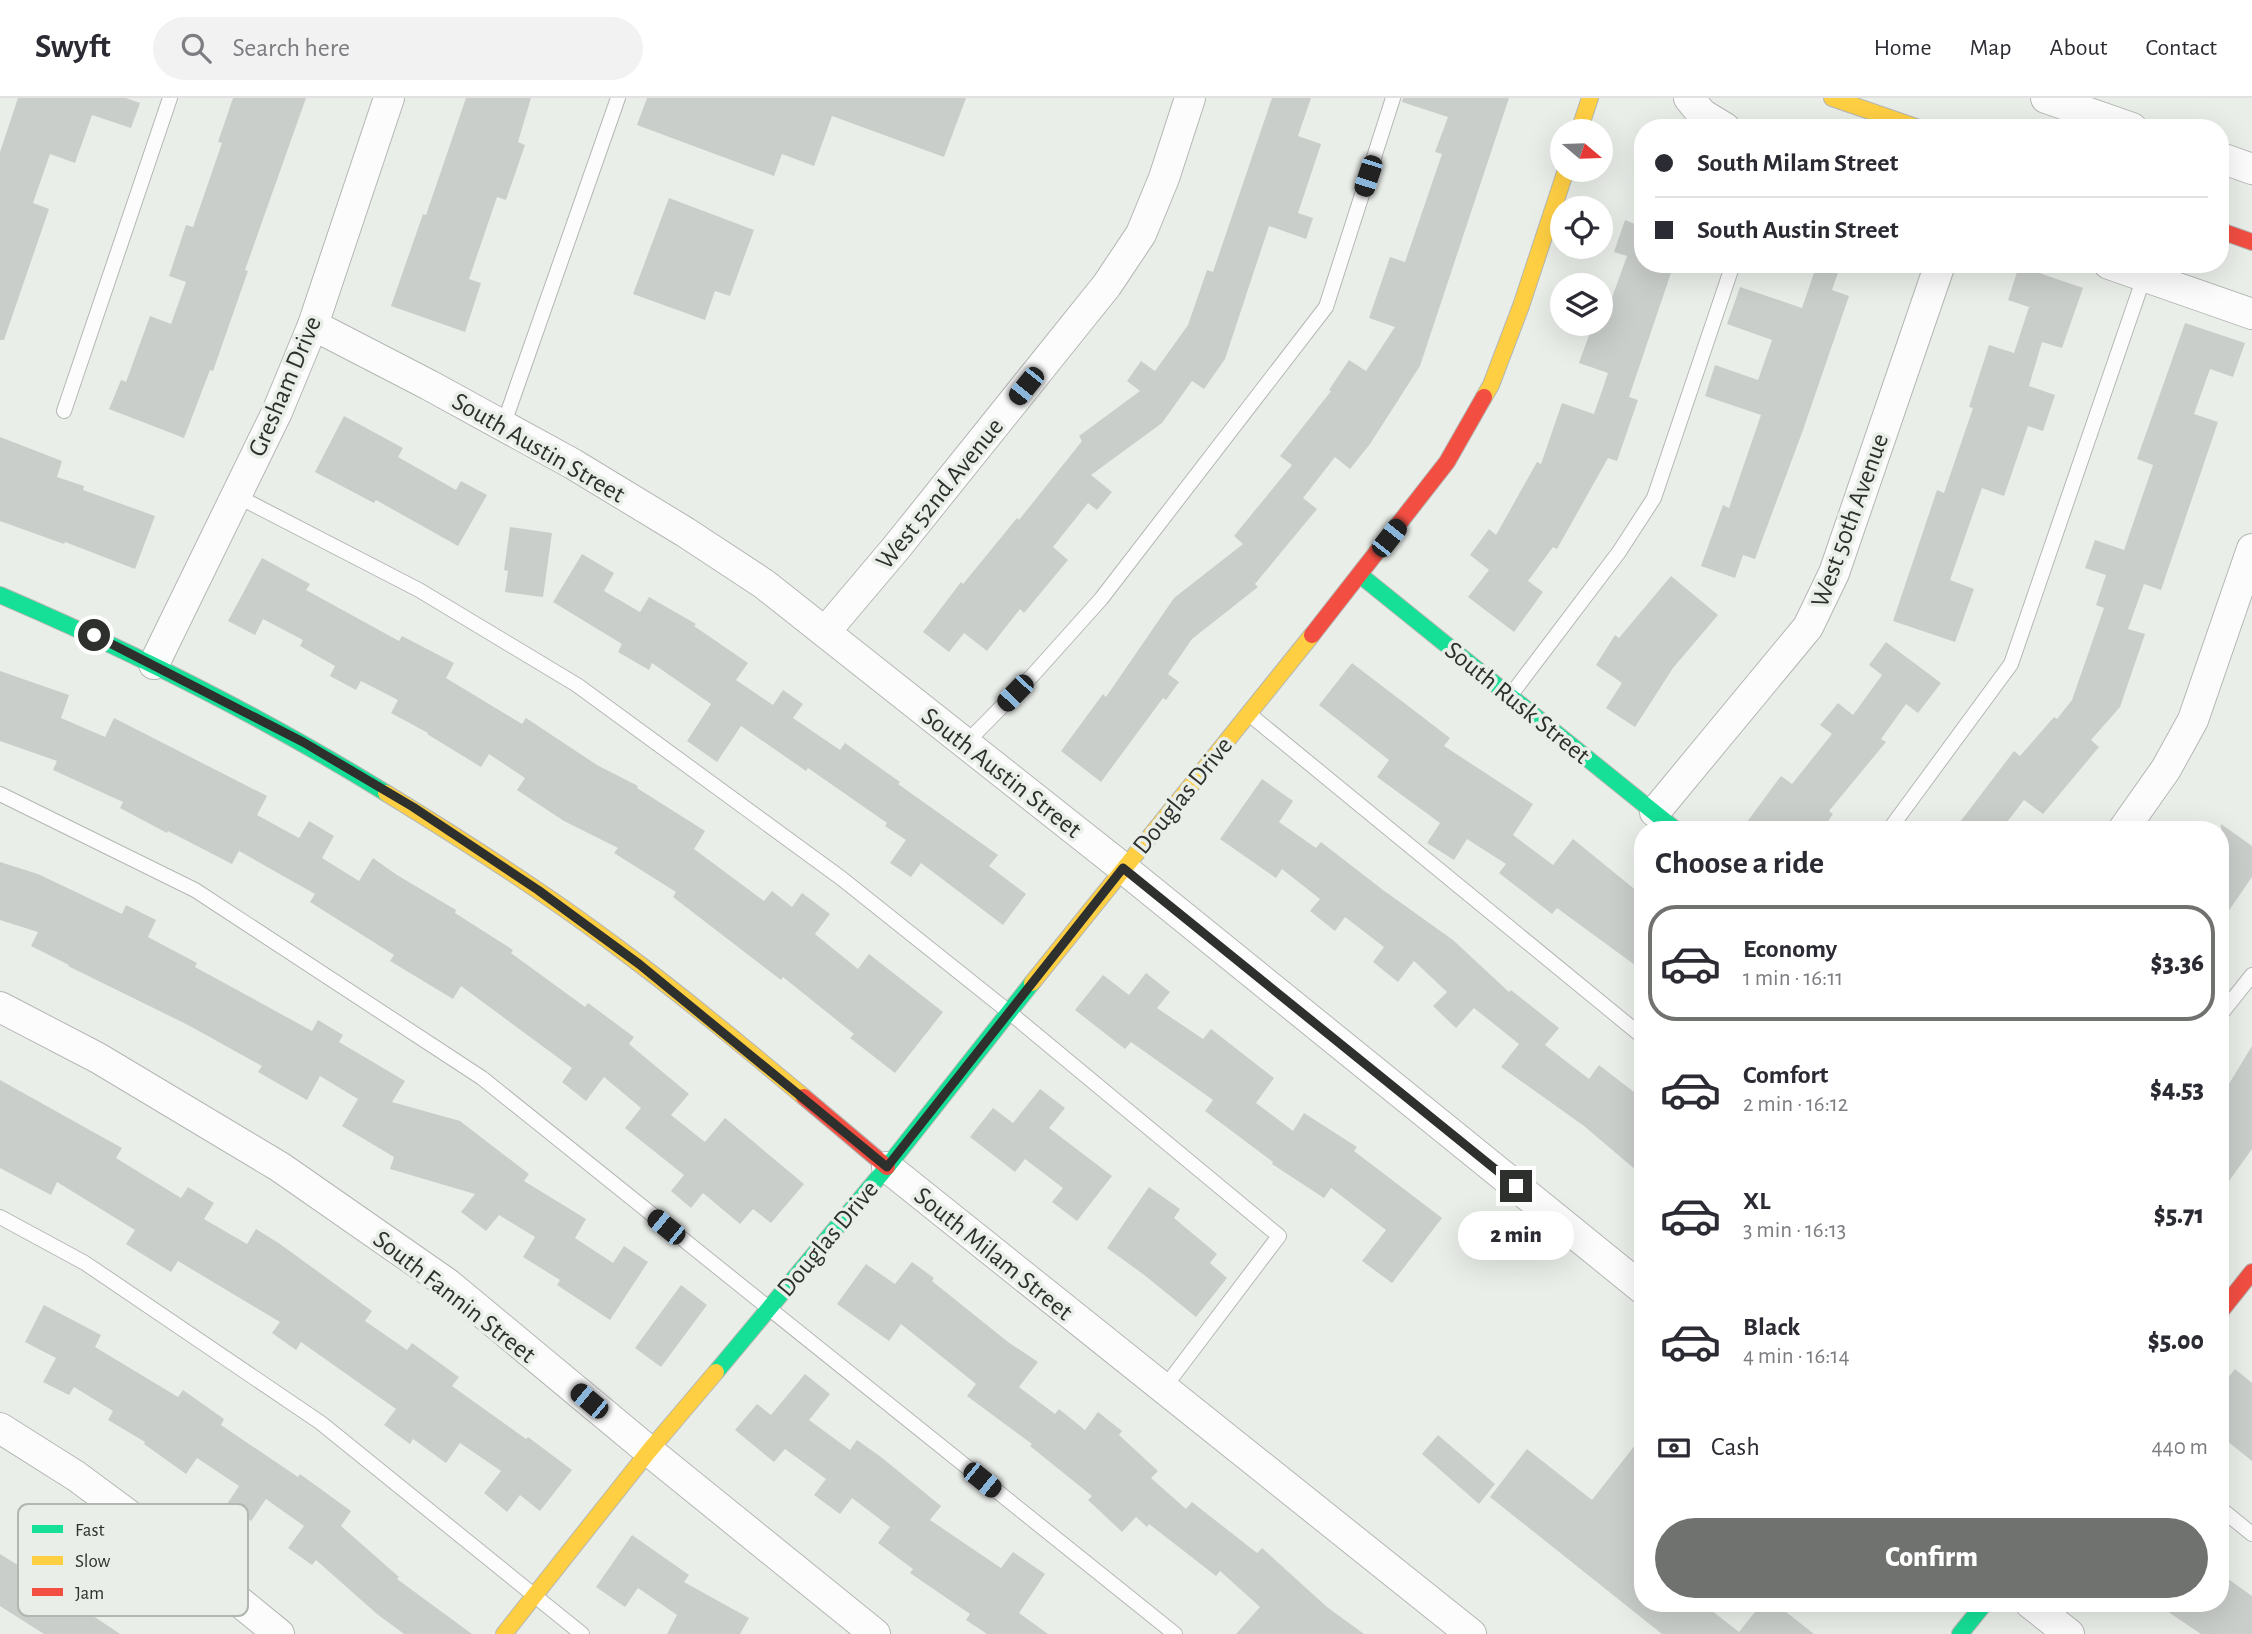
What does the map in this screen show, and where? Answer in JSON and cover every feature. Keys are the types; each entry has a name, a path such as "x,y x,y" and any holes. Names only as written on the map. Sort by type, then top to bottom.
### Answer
{"street":[{"name":"Gresham Drive","path":"153,664 277,412 313,325 390,98"},
{"name":"West 52nd Avenue","path":"825,632 905,538 1107,285 1141,234 1164,178 1190,98"},
{"path":"1583,119 1590,98"},
{"path":"1689,98 1702,114 1710,119"},
{"path":"1832,98 1893,119"},
{"path":"2046,98 2106,119"},
{"path":"2229,161 2252,169"},
{"name":"Douglas Drive","path":"504,1634 649,1451 887,1167 1123,868 1360,575 1447,462 1491,385 1521,306 1562,182"},
{"path":"2229,234 2252,242"},
{"name":"West 50th Avenue","path":"1665,821 1808,627 1834,573 1937,273"},
{"path":"2133,273 2252,314"},
{"name":"South Austin Street","path":"313,325 573,464 764,584 1123,868 1634,1282"},
{"path":"2129,821 2166,769 2193,720 2252,548"},
{"name":"South Rusk Street","path":"1360,575 1665,821"},
{"name":"South Milam Street","path":"0,595 74,625 303,742 413,807 538,890 639,964 887,1167 1471,1634"},
{"name":"South Fannin Street","path":"0,1007 98,1058 280,1167 448,1284 875,1634"},
{"path":"2229,1302 2252,1272"},
{"path":"0,1428 76,1476 114,1504"},
{"path":"248,1609 279,1634"},
{"path":"1960,1634 1978,1612"},
{"path":"2041,1612 2069,1634"}],"lane":[{"path":"64,411 170,98"},
{"path":"503,426 618,98"},
{"path":"966,743 1032,676 1101,599 1326,307 1393,98"},
{"path":"1510,696 1619,552 1654,498 1731,273"},
{"path":"1896,821 2011,664 2144,277"},
{"path":"235,495 419,590 577,685 841,878 1279,1236 1164,1388"},
{"path":"1248,713 1634,1030"},
{"path":"0,794 195,890 482,1078 1175,1634"},
{"path":"2229,1004 2252,975"},
{"path":"0,1217 85,1263 321,1423 582,1634"},
{"path":"2229,1515 2252,1534"}],"building":[{"path":"18,98 126,98 140,103 131,128 92,115 75,163 50,154 33,203 49,209 4,340 0,340 0,152"},
{"path":"233,98 306,98 245,270 248,271 213,371 210,370 184,438 109,409 121,380 126,382 150,316 171,324 186,282 169,276 186,225 193,227 222,143 218,142"},
{"path":"466,98 531,98 518,142 525,145 506,200 497,197 469,279 481,283 465,332 391,306"},
{"path":"647,98 966,98 944,157 832,116 814,166 782,154 774,176 637,125"},
{"path":"1272,98 1311,98 1298,136 1321,144 1298,213 1313,218 1306,239 1269,226 1225,359 1204,389 1192,381 1162,423 1091,475 1112,492 1097,510 1088,503 1053,547 1068,560 1024,613 1020,609 987,651 964,633 949,652 923,632 961,582 963,584 1017,518 1019,520 1082,441 1079,436 1140,391 1127,381 1141,361 1155,371 1188,325 1207,270 1213,272"},
{"path":"1403,98 1509,98 1420,366 1370,444 1350,469 1335,457 1303,498 1317,509 1255,584 1258,587 1192,639 1168,674 1179,682 1166,700 1163,698 1101,782 1061,751 1103,694 1106,697 1174,598 1243,544 1234,536 1292,465 1280,456 1331,391 1329,390 1349,360 1366,371 1395,327 1369,318 1390,257 1405,262 1442,154 1435,152 1448,117 1402,102"},
{"path":"669,198 754,230 730,296 715,291 705,320 633,294"},
{"path":"1625,220 1634,224 1634,273 1671,273 1629,397 1638,400 1617,461 1608,458 1557,549 1553,547 1528,581 1543,592 1514,632 1468,597 1489,570 1470,555 1489,529 1496,535 1537,462 1541,464 1562,403 1594,414 1608,373 1579,363 1589,336 1613,336 1613,295 1627,256 1614,252"},
{"path":"1814,273 1838,273 1832,290 1849,296 1755,559 1743,555 1735,578 1701,566 1723,505 1729,508 1761,415 1705,396 1715,365 1758,380 1772,340 1727,324 1740,287 1802,308"},
{"path":"2017,273 2039,273 2083,288 2062,348 2042,342 2029,386 2055,395 2043,431 2028,426 2004,496 1982,488 1950,580 1974,589 1955,642 1893,621 1937,490 1944,493 1973,408 1969,407 1989,345 2014,353 2029,307 2008,300"},
{"path":"2185,323 2245,343 2233,377 2210,369 2194,414 2218,422 2161,590 2144,584 2128,629 2145,634 2120,707 2091,740 2099,747 2043,814 2024,800 2008,821 1961,821 2014,751 2020,756 2072,700 2104,608 2096,605 2106,575 2085,568 2095,540 2124,550 2153,465 2137,459"},
{"path":"344,416 403,448 398,457 456,490 461,481 487,495 458,546 376,500 374,503 315,472"},
{"path":"0,437 62,461 57,477 84,486 83,490 155,516 135,569 0,521"},
{"path":"510,527 552,533 543,597 505,592 508,571 504,570"},
{"path":"582,554 614,573 604,591 640,612 649,597 696,624 694,626 748,663 736,680 773,705 783,690 803,704 793,718 840,750 845,743 998,855 989,866 1026,894 1003,925 921,863 911,877 890,863 906,840 885,826 887,823 808,768 806,771 741,726 717,762 687,741 711,704 652,663 649,670 618,652 622,644 553,602"},
{"path":"262,558 310,584 306,590 399,641 402,636 454,663 446,678 522,724 526,718 597,765 638,786 637,788 705,831 694,849 764,901 772,891 792,907 802,893 830,914 815,934 858,969 869,954 943,1012 895,1073 850,1038 854,1034 783,977 781,980 673,897 676,892 614,853 618,848 564,821 517,790 525,778 489,754 481,767 391,713 398,700 361,681 356,690 330,676 335,666 300,646 303,640 263,619 255,635 228,621"},
{"path":"1671,576 1718,615 1673,668 1635,727 1606,708 1622,683 1596,665 1615,635 1619,638"},
{"path":"1886,642 1941,683 1918,713 1906,704 1881,739 1886,742 1829,811 1833,814 1828,821 1748,821 1781,776 1792,784 1832,734 1820,725 1838,703 1853,715 1882,675 1869,665"},
{"path":"1352,663 1450,738 1444,746 1533,804 1513,835 1553,865 1573,839 1634,889 1634,964 1557,908 1552,914 1499,873 1506,864 1467,839 1454,860 1427,843 1440,823 1377,777 1389,760 1319,705"},
{"path":"0,671 69,695 61,718 105,737 114,718 267,796 257,815 299,838 309,821 334,836 322,858 359,881 373,858 456,910 455,913 513,950 511,953 585,1007 588,1003 634,1037 629,1044 689,1094 671,1115 705,1142 725,1118 804,1184 771,1223 753,1209 740,1224 703,1193 691,1208 671,1191 684,1175 625,1128 641,1108 604,1077 586,1101 562,1082 572,1068 461,986 453,999 390,961 394,955 310,902 315,894 239,851 232,864 168,831 167,833 120,808 123,802 53,770 57,761 0,741"},
{"path":"1262,779 1293,801 1279,822 1316,848 1321,842 1453,940 1509,992 1511,990 1559,1028 1545,1045 1589,1079 1599,1065 1634,1092 1634,1168 1584,1126 1501,1067 1519,1044 1474,1008 1456,1028 1433,1006 1447,992 1414,961 1398,982 1373,962 1384,947 1345,917 1335,931 1310,911 1320,899 1282,869 1276,878 1220,839"},
{"path":"2229,830 2252,846 2252,877 2229,910"},
{"path":"0,862 38,874 122,914 126,905 156,920 148,937 197,963 195,967 312,1031 318,1020 343,1035 339,1042 405,1081 392,1102 460,1121 529,1174 524,1181 586,1219 575,1238 613,1263 624,1246 648,1262 610,1320 557,1285 560,1280 523,1257 535,1237 499,1215 486,1231 461,1212 475,1194 390,1169 394,1157 342,1126 358,1099 320,1076 307,1100 258,1072 262,1066 188,1025 31,946 38,932 0,920"},
{"path":"1146,973 1170,992 1157,1008 1203,1039 1211,1029 1274,1078 1256,1103 1293,1131 1304,1113 1357,1147 1354,1151 1442,1218 1392,1283 1362,1261 1386,1230 1331,1188 1324,1198 1272,1164 1273,1162 1205,1111 1213,1100 1131,1042 1125,1049 1075,1010 1103,975 1129,995"},
{"path":"2252,1046 2252,1149 2229,1181 2229,1084"},
{"path":"0,1080 122,1148 116,1158 181,1198 188,1187 214,1203 204,1219 247,1244 256,1229 280,1244 372,1311 365,1321 407,1350 412,1343 459,1377 452,1386 572,1470 540,1511 520,1495 507,1512 484,1493 501,1471 460,1443 446,1463 413,1439 410,1444 384,1425 396,1409 301,1342 296,1350 272,1333 280,1322 178,1261 171,1272 126,1244 135,1230 57,1182 51,1195 0,1168"},
{"path":"1040,1089 1065,1108 1049,1128 1112,1176 1077,1221 1052,1202 1063,1188 1025,1159 1015,1172 970,1137 993,1108 1013,1123"},
{"path":"1149,1187 1180,1209 1174,1218 1217,1254 1210,1263 1227,1278 1196,1317 1107,1248"},
{"path":"912,1262 1008,1342 1038,1362 1019,1387 1055,1414 1059,1409 1085,1430 1098,1412 1122,1431 1119,1435 1158,1471 1151,1478 1186,1509 1192,1502 1257,1553 1262,1548 1327,1607 1364,1634 1236,1634 1260,1607 1220,1571 1216,1576 1136,1517 1122,1532 1088,1500 1092,1496 1030,1446 1032,1444 967,1396 976,1384 901,1324 889,1341 837,1304 866,1264 895,1284"},
{"path":"681,1285 707,1305 661,1367 635,1348"},
{"path":"44,1305 101,1335 95,1347 178,1397 183,1390 224,1419 221,1425 298,1477 300,1474 351,1511 341,1526 399,1577 397,1579 472,1634 404,1634 316,1560 312,1565 288,1548 304,1526 266,1499 251,1521 248,1519 248,1504 227,1504 239,1486 197,1458 186,1474 144,1444 145,1442 108,1420 113,1411 74,1387 69,1395 43,1382 56,1358 25,1342"},
{"path":"2235,1369 2252,1383 2252,1461 2229,1442 2229,1377"},
{"path":"805,1374 830,1394 809,1420 850,1450 857,1440 881,1457 941,1506 930,1520 1001,1568 1013,1552 1045,1574 1019,1613 1048,1634 987,1634 966,1620 970,1614 910,1573 913,1569 878,1543 890,1527 852,1498 840,1514 814,1495 826,1479 785,1449 774,1462 735,1430 757,1404 771,1415"},
{"path":"1438,1435 1495,1484 1479,1504 1422,1454"},
{"path":"1634,1446 1634,1612 1490,1497 1527,1449 1592,1500"},
{"path":"632,1535 689,1575 684,1582 749,1618 740,1634 667,1634 677,1615 638,1588 625,1607 596,1587"},
{"path":"0,1554 18,1565 18,1616 93,1616 120,1634 44,1634 0,1606"},
{"path":"2229,1580 2252,1596 2252,1634 2201,1634 2168,1612 2229,1612"},
{"path":"1634,1612 1713,1612 1739,1632 1755,1612 1786,1612 1814,1634 1662,1634"}],"traffic: fast":[{"path":"1360,575 1665,821"},
{"path":"0,595 197,687 386,793"},
{"path":"716,1372 887,1167 1032,983"},
{"path":"1960,1634 1978,1612"}],"traffic: slow":[{"path":"1583,119 1590,98"},
{"path":"1832,98 1893,119"},
{"path":"1484,397 1521,306 1562,182"},
{"path":"1032,983 1312,635"},
{"path":"386,793 505,868 593,929 691,1004 804,1097"},
{"path":"504,1634 649,1451 716,1372"}],"traffic: jam":[{"path":"2229,234 2252,242"},
{"path":"1312,635 1447,462 1484,397"},
{"path":"804,1097 887,1167"},
{"path":"2229,1301 2252,1272"}],"route":[{"path":"94,635 303,742 413,807 538,890 639,964 887,1167 1123,868 1516,1186"}]}
